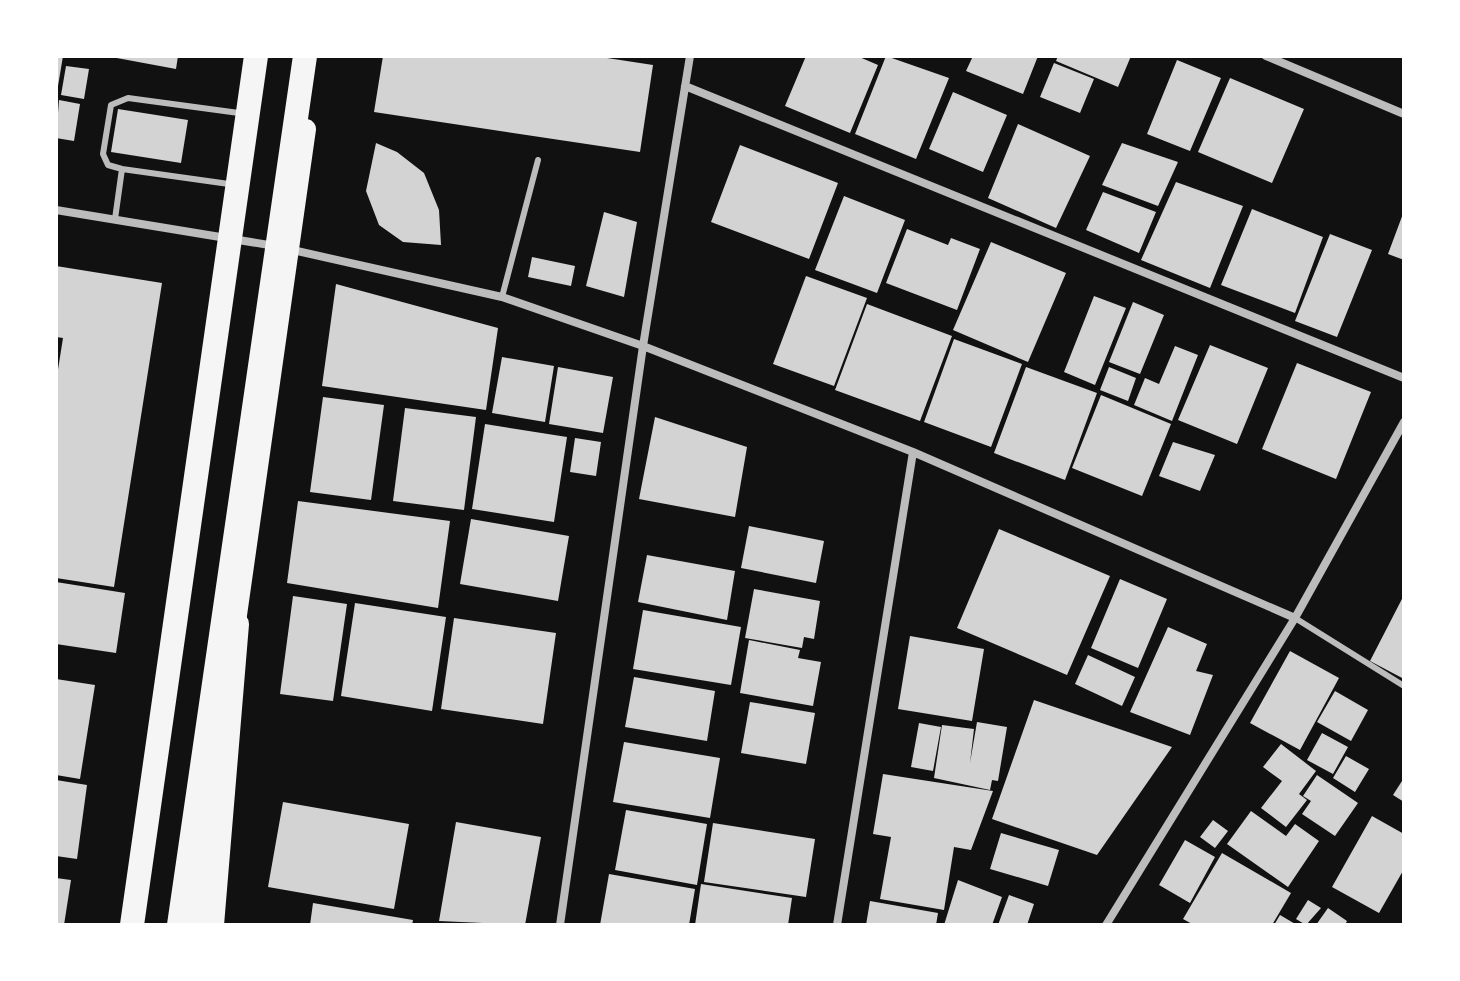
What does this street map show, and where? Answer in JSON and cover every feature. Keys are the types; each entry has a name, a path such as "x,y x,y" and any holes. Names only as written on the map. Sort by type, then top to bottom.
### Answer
{"highway":[{"path":"132,925 256,56"},
{"path":"179,925 305,56"},
{"path":"212,925 256,385"}],"main road":[{"path":"121,925 247,56"},
{"path":"192,925 317,56"}],"street":[{"path":"560,925 643,346 690,56"},
{"path":"1266,56 1404,114"},
{"path":"685,86 1404,378"},
{"path":"56,210 289,249 502,297 643,346 913,452 1295,618"},
{"path":"1106,925 1295,618 1404,422"},
{"path":"837,925 913,452"}],"lane":[{"path":"229,184 122,169 108,165 103,154 111,105 118,100 128,98 239,113"},
{"path":"502,297 538,160"},
{"path":"115,219 122,169"},
{"path":"1295,618 1404,686"}],"building":[{"path":"56,56 63,56 58,86 56,86"},
{"path":"106,56 178,56 176,69"},
{"path":"383,56 594,56 653,65 640,152 374,112"},
{"path":"806,56 857,56 878,65 850,133 785,106"},
{"path":"886,56 949,78 916,159 855,134"},
{"path":"973,56 1038,56 1023,94 966,71"},
{"path":"1058,56 1131,56 1118,87 1056,61"},
{"path":"1177,60 1221,78 1190,151 1147,134"},
{"path":"1054,63 1094,79 1080,113 1040,97"},
{"path":"66,66 89,69 84,99 61,95"},
{"path":"1230,78 1304,109 1272,183 1198,152"},
{"path":"953,92 1007,115 983,172 929,149"},
{"path":"59,100 80,104 74,141 56,138"},
{"path":"118,109 188,120 181,163 111,152"},
{"path":"1018,124 1090,156 1056,228 988,198"},
{"path":"376,143 397,152 424,173 439,210 441,245 403,242 379,225 366,191"},
{"path":"1122,143 1178,162 1158,206 1102,185"},
{"path":"740,145 838,183 809,259 711,222"},
{"path":"1176,182 1243,206 1210,288 1141,260"},
{"path":"1103,192 1156,212 1139,253 1086,230"},
{"path":"844,196 905,220 877,293 815,270"},
{"path":"1252,209 1323,237 1295,313 1221,285"},
{"path":"1404,211 1404,260 1388,254"},
{"path":"604,212 637,222 624,297 586,286"},
{"path":"907,229 948,245 951,238 980,249 957,310 886,283"},
{"path":"1330,234 1372,250 1337,337 1295,321"},
{"path":"991,242 1066,273 1028,362 953,330"},
{"path":"532,257 575,266 571,286 528,277"},
{"path":"56,266 162,283 114,587 56,578 56,382 63,338 56,337"},
{"path":"806,276 867,298 834,386 773,364"},
{"path":"336,284 498,328 486,410 322,386"},
{"path":"1094,296 1126,308 1095,385 1064,372"},
{"path":"1133,302 1164,315 1140,374 1109,362"},
{"path":"867,304 952,336 920,421 835,390"},
{"path":"954,339 1022,364 991,447 924,422"},
{"path":"1210,345 1268,368 1237,444 1178,420"},
{"path":"1175,346 1198,355 1172,421 1134,405 1145,378 1159,384"},
{"path":"502,357 554,366 545,422 492,413"},
{"path":"1297,363 1371,392 1336,479 1262,449"},
{"path":"558,367 613,377 603,433 549,424"},
{"path":"1026,367 1097,393 1065,480 994,453"},
{"path":"1109,367 1136,378 1128,401 1100,390"},
{"path":"1101,395 1171,424 1142,496 1072,468"},
{"path":"323,397 384,405 371,500 310,492"},
{"path":"405,408 476,417 464,510 393,501"},
{"path":"655,417 747,447 735,517 639,499"},
{"path":"485,424 567,437 554,522 472,509"},
{"path":"575,438 601,442 596,476 570,472"},
{"path":"1173,442 1215,455 1200,491 1159,476"},
{"path":"298,501 450,521 438,608 287,583"},
{"path":"471,519 569,536 558,601 460,584"},
{"path":"749,526 824,541 816,583 741,568"},
{"path":"999,529 1110,576 1067,675 957,628"},
{"path":"647,555 735,571 727,620 638,602"},
{"path":"1120,579 1167,599 1138,668 1091,648"},
{"path":"56,582 125,593 116,653 56,644"},
{"path":"754,589 820,601 814,639 804,637 802,648 745,638"},
{"path":"1404,595 1404,679 1370,661"},
{"path":"293,596 347,604 333,701 280,694"},
{"path":"355,603 446,617 432,711 341,696"},
{"path":"643,610 741,627 731,685 633,669"},
{"path":"454,618 556,633 543,724 441,709"},
{"path":"1168,627 1207,644 1196,671 1213,675 1190,735 1130,712"},
{"path":"910,636 984,649 972,721 898,709"},
{"path":"749,640 800,650 798,658 821,662 813,706 740,693"},
{"path":"1290,651 1339,678 1300,750 1250,723"},
{"path":"1088,655 1135,677 1122,706 1075,684"},
{"path":"634,677 715,691 707,741 625,727"},
{"path":"56,679 95,685 80,779 56,775"},
{"path":"1335,691 1368,710 1351,741 1317,722"},
{"path":"1034,700 1172,747 1097,855 992,819"},
{"path":"750,702 815,713 806,764 741,753"},
{"path":"977,722 1007,727 998,781 992,780 990,790 934,778 942,725 974,729 970,763"},
{"path":"919,723 941,727 933,771 911,767"},
{"path":"1322,733 1348,747 1333,774 1307,760"},
{"path":"624,742 720,758 710,818 613,802"},
{"path":"1281,744 1316,771 1299,794 1307,800 1286,827 1261,808 1282,781 1263,767"},
{"path":"1346,756 1369,769 1355,792 1333,778"},
{"path":"883,774 993,791 971,850 954,847 944,910 880,899 891,837 873,834"},
{"path":"1317,775 1358,803 1335,836 1302,814 1311,801 1303,796"},
{"path":"56,780 87,785 77,859 56,856"},
{"path":"1404,782 1404,802 1393,795"},
{"path":"283,802 409,824 394,909 268,887"},
{"path":"626,810 707,824 697,885 615,870"},
{"path":"1251,811 1286,836 1295,824 1319,841 1288,887 1227,844"},
{"path":"1372,816 1404,834 1404,869 1379,913 1332,887"},
{"path":"1213,820 1228,831 1215,848 1200,837"},
{"path":"456,822 541,837 525,925 439,921"},
{"path":"713,823 815,839 806,897 704,882"},
{"path":"1001,833 1059,850 1048,886 990,869"},
{"path":"1185,840 1215,857 1190,903 1159,885"},
{"path":"1222,853 1291,893 1272,925 1194,925 1183,919"},
{"path":"609,874 695,889 689,925 600,925"},
{"path":"56,878 71,880 64,925 56,925"},
{"path":"958,880 1002,897 992,925 944,925"},
{"path":"701,884 792,898 788,925 695,925"},
{"path":"1009,895 1034,904 1027,925 998,925"},
{"path":"1308,900 1321,908 1306,925 1296,919"},
{"path":"870,901 938,913 936,925 866,925"},
{"path":"313,903 413,920 412,925 310,925"},
{"path":"1328,908 1347,921 1345,925 1316,925"},
{"path":"1280,915 1297,925 1274,925"}]}
